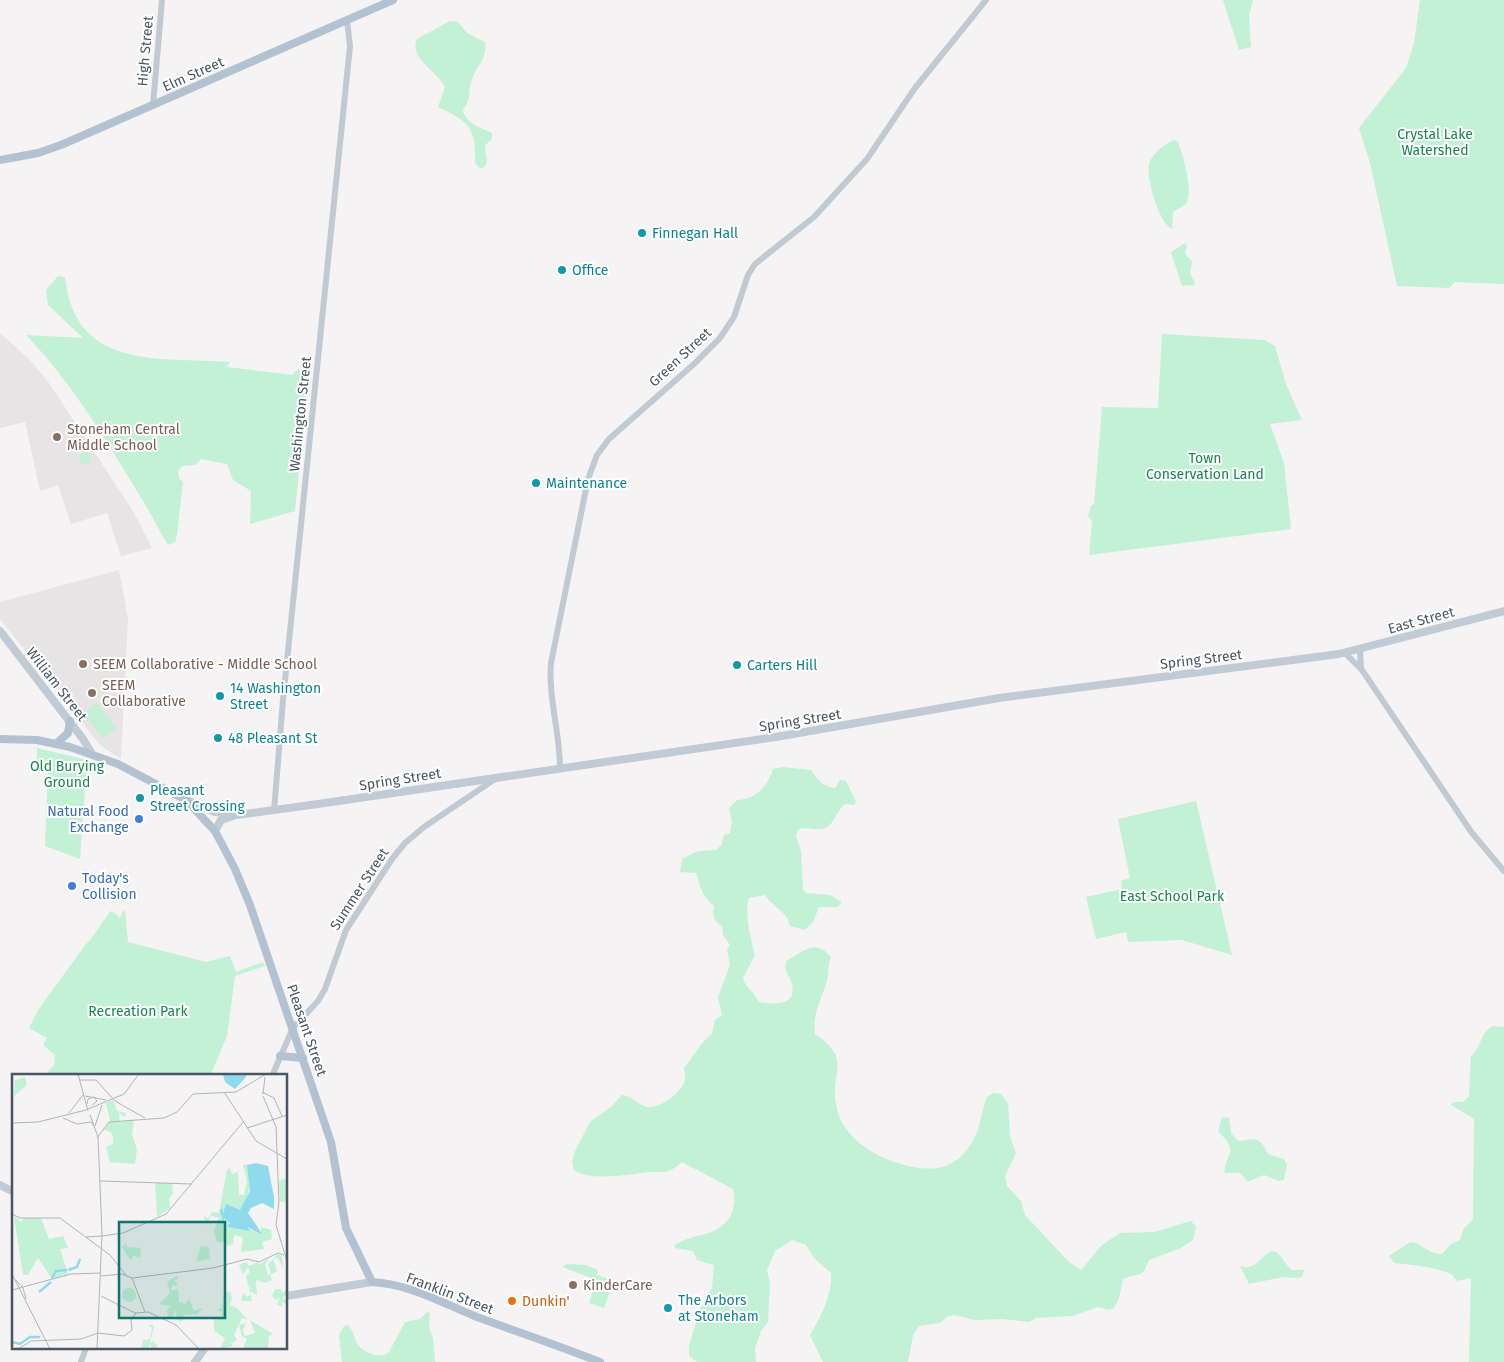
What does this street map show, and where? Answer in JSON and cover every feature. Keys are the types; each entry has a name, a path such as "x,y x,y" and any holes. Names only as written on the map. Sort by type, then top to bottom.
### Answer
{"main road":[{"name":"Elm Street","path":"0,160 48,150 393,0"},
{"name":"East Street","path":"1345,653 1504,611"},
{"name":"William Street","path":"0,631 70,721 92,754"},
{"name":"Spring Street","path":"215,831 222,819 237,815 776,737 999,698 1345,653"},
{"path":"57,744 68,733 70,721"},
{"name":"Pleasant Street","path":"0,739 57,744 92,754 123,767 186,800 215,812"},
{"name":"Pleasant Street","path":"186,800 215,831 235,869 250,905 333,1149 346,1228 372,1282"},
{"name":"Spring Street","path":"215,812 237,815"},
{"path":"280,1056 303,1058"},
{"path":"0,1185 12,1191"},
{"name":"Franklin Street","path":"288,1296 372,1282 399,1285 477,1317 600,1362"},
{"path":"195,1362 204,1350"}],"street":[{"name":"High Street","path":"153,105 162,0"},
{"name":"Green Street","path":"560,768 559,743 551,686 551,663 588,479 597,455 613,434 694,364 720,338 734,317 748,276 755,264 814,217 867,159 915,88 986,0"},
{"name":"Washington Street","path":"274,811 283,700 350,46 347,20"},
{"path":"1360,650 1362,670"},
{"path":"1345,653 1362,670 1472,833 1504,871"},
{"name":"Summer Street","path":"273,1074 293,1028 321,995 346,930 392,859 405,843 424,827 498,777"},
{"path":"81,1362 85,1350"}],"shaded area":[{"name":"Stoneham Central Middle School","path":"0,333 29,359 49,383 133,511 152,548 121,556 107,513 71,524 58,485 40,491 25,422 0,428"},
{"name":"SEEM Collaborative","path":"119,570 128,619 121,759 101,746 0,619 0,602"}],"green space":[{"path":"1223,0 1253,0 1249,15 1251,47 1239,50"},
{"name":"Crystal Lake Watershed","path":"1420,0 1504,0 1504,284 1455,282 1449,288 1397,286 1370,163 1359,128 1406,68 1414,43"},
{"path":"450,21 458,22 467,33 485,42 484,57 472,79 469,98 463,110 464,115 470,122 492,133 492,139 485,145 487,163 483,168 479,168 475,163 474,142 469,128 457,117 438,107 445,87 416,52 417,39"},
{"path":"1174,140 1178,142 1187,174 1189,192 1186,204 1173,212 1172,229 1162,218 1154,200 1149,164 1156,153"},
{"path":"1185,243 1187,246 1185,254 1192,261 1190,274 1195,282 1194,285 1182,286 1171,252"},
{"path":"58,276 65,277 72,307 85,329 103,344 124,353 149,358 230,362 227,367 292,375 297,370 309,372 295,511 250,524 251,491 233,480 227,464 201,459 195,465 182,466 178,471 179,479 183,482 177,535 175,542 168,545 117,457 89,415 59,373 26,335 83,338 48,305 46,290"},
{"name":"Town Conservation Land","path":"1162,334 1264,340 1275,346 1286,384 1302,420 1270,424 1284,463 1291,529 1089,555 1092,522 1088,516 1091,506 1094,504 1102,407 1158,408"},
{"path":"83,452 87,452 91,458 87,464 83,464 79,460 79,456"},
{"path":"97,703 116,728 103,738 83,713"},
{"name":"Old Burying Ground","path":"37,748 87,760 80,859 45,846 48,768 37,768"},
{"path":"783,767 811,770 821,782 835,788 840,780 846,781 856,802 854,805 845,804 832,822 824,829 801,829 798,830 796,836 801,851 803,889 806,893 830,895 842,902 838,907 819,907 813,922 805,930 790,926 786,916 765,895 749,898 747,910 755,955 743,978 746,984 759,1002 772,1004 783,1002 791,997 793,991 786,970 786,961 814,947 825,951 831,957 826,984 815,1018 815,1034 827,1043 837,1059 835,1093 839,1117 854,1138 864,1147 889,1160 926,1169 946,1166 955,1161 963,1155 975,1137 987,1097 993,1093 1001,1094 1008,1103 1010,1136 1016,1153 1005,1176 1007,1186 1021,1201 1025,1215 1069,1262 1081,1270 1102,1245 1120,1233 1154,1232 1191,1221 1196,1227 1193,1240 1181,1248 1149,1260 1142,1273 1123,1279 1119,1298 1114,1308 1109,1310 1098,1307 1072,1316 1036,1318 1029,1322 1002,1319 975,1320 954,1315 947,1317 940,1323 919,1326 913,1335 908,1362 823,1362 810,1335 828,1297 831,1273 814,1258 806,1245 792,1240 775,1251 767,1270 770,1283 768,1322 761,1331 755,1348 756,1362 697,1362 689,1356 689,1346 699,1311 712,1288 714,1265 697,1260 693,1251 675,1248 675,1245 721,1227 727,1221 734,1207 733,1189 682,1162 665,1172 611,1176 591,1176 574,1170 572,1162 575,1151 590,1122 611,1107 622,1095 647,1107 658,1106 670,1099 680,1089 685,1080 684,1068 712,1034 715,1020 722,1015 718,997 730,965 727,949 730,945 723,935 722,926 714,918 714,906 704,895 696,873 680,872 682,859 698,851 716,850 722,844 724,835 730,833 732,821 729,808 737,800 750,798 755,795 768,781 773,769"},
{"name":"East School Park","path":"1196,801 1232,955 1182,940 1128,942 1126,932 1096,939 1086,897 1122,889 1121,881 1130,878 1118,819"},
{"name":"Recreation Park","path":"125,909 128,942 206,962 230,956 236,972 263,962 265,966 235,976 227,1036 211,1074 46,1074 54,1065 55,1055 43,1045 47,1038 29,1028 38,1010 111,911 119,919"},
{"path":"1493,1026 1504,1027 1504,1362 1469,1362 1471,1278 1457,1281 1452,1275 1441,1270 1394,1263 1389,1256 1410,1242 1437,1254 1442,1254 1451,1244 1460,1240 1463,1230 1473,1219 1474,1119 1451,1105 1453,1102 1463,1102 1469,1096 1471,1056 1475,1053 1485,1033"},
{"path":"1222,1117 1229,1118 1231,1133 1238,1141 1255,1139 1262,1143 1268,1154 1284,1159 1287,1165 1284,1180 1279,1181 1264,1175 1248,1182 1240,1173 1225,1173 1225,1165 1230,1147 1218,1131"},
{"path":"1273,1251 1278,1253 1291,1270 1304,1270 1302,1277 1283,1277 1249,1284 1240,1266 1250,1267"},
{"path":"567,1264 585,1265 598,1270 597,1275 614,1281 604,1308 589,1303 597,1280 562,1267"},
{"path":"428,1311 430,1314 429,1328 433,1338 435,1362 342,1362 339,1335 344,1326 348,1325 350,1327 357,1344 362,1349 369,1353 385,1355 388,1353 405,1322 420,1319"}],"place":[{"name":"Finnegan Hall","path":"642,233"},
{"name":"Office","path":"562,270"},
{"name":"Stoneham Central Middle School","path":"57,437"},
{"name":"Maintenance","path":"536,483"},
{"name":"SEEM Collaborative - Middle School","path":"83,664"},
{"name":"Carters Hill","path":"737,665"},
{"name":"SEEM Collaborative","path":"92,693"},
{"name":"14 Washington Street","path":"220,696"},
{"name":"48 Pleasant St","path":"218,738"},
{"name":"Pleasant Street Crossing","path":"140,798"},
{"name":"Natural Food Exchange","path":"139,819"},
{"name":"Today's Collision","path":"72,886"},
{"name":"KinderCare","path":"573,1285"},
{"name":"Dunkin'","path":"512,1301"},
{"name":"The Arbors at Stoneham","path":"668,1308"}]}
